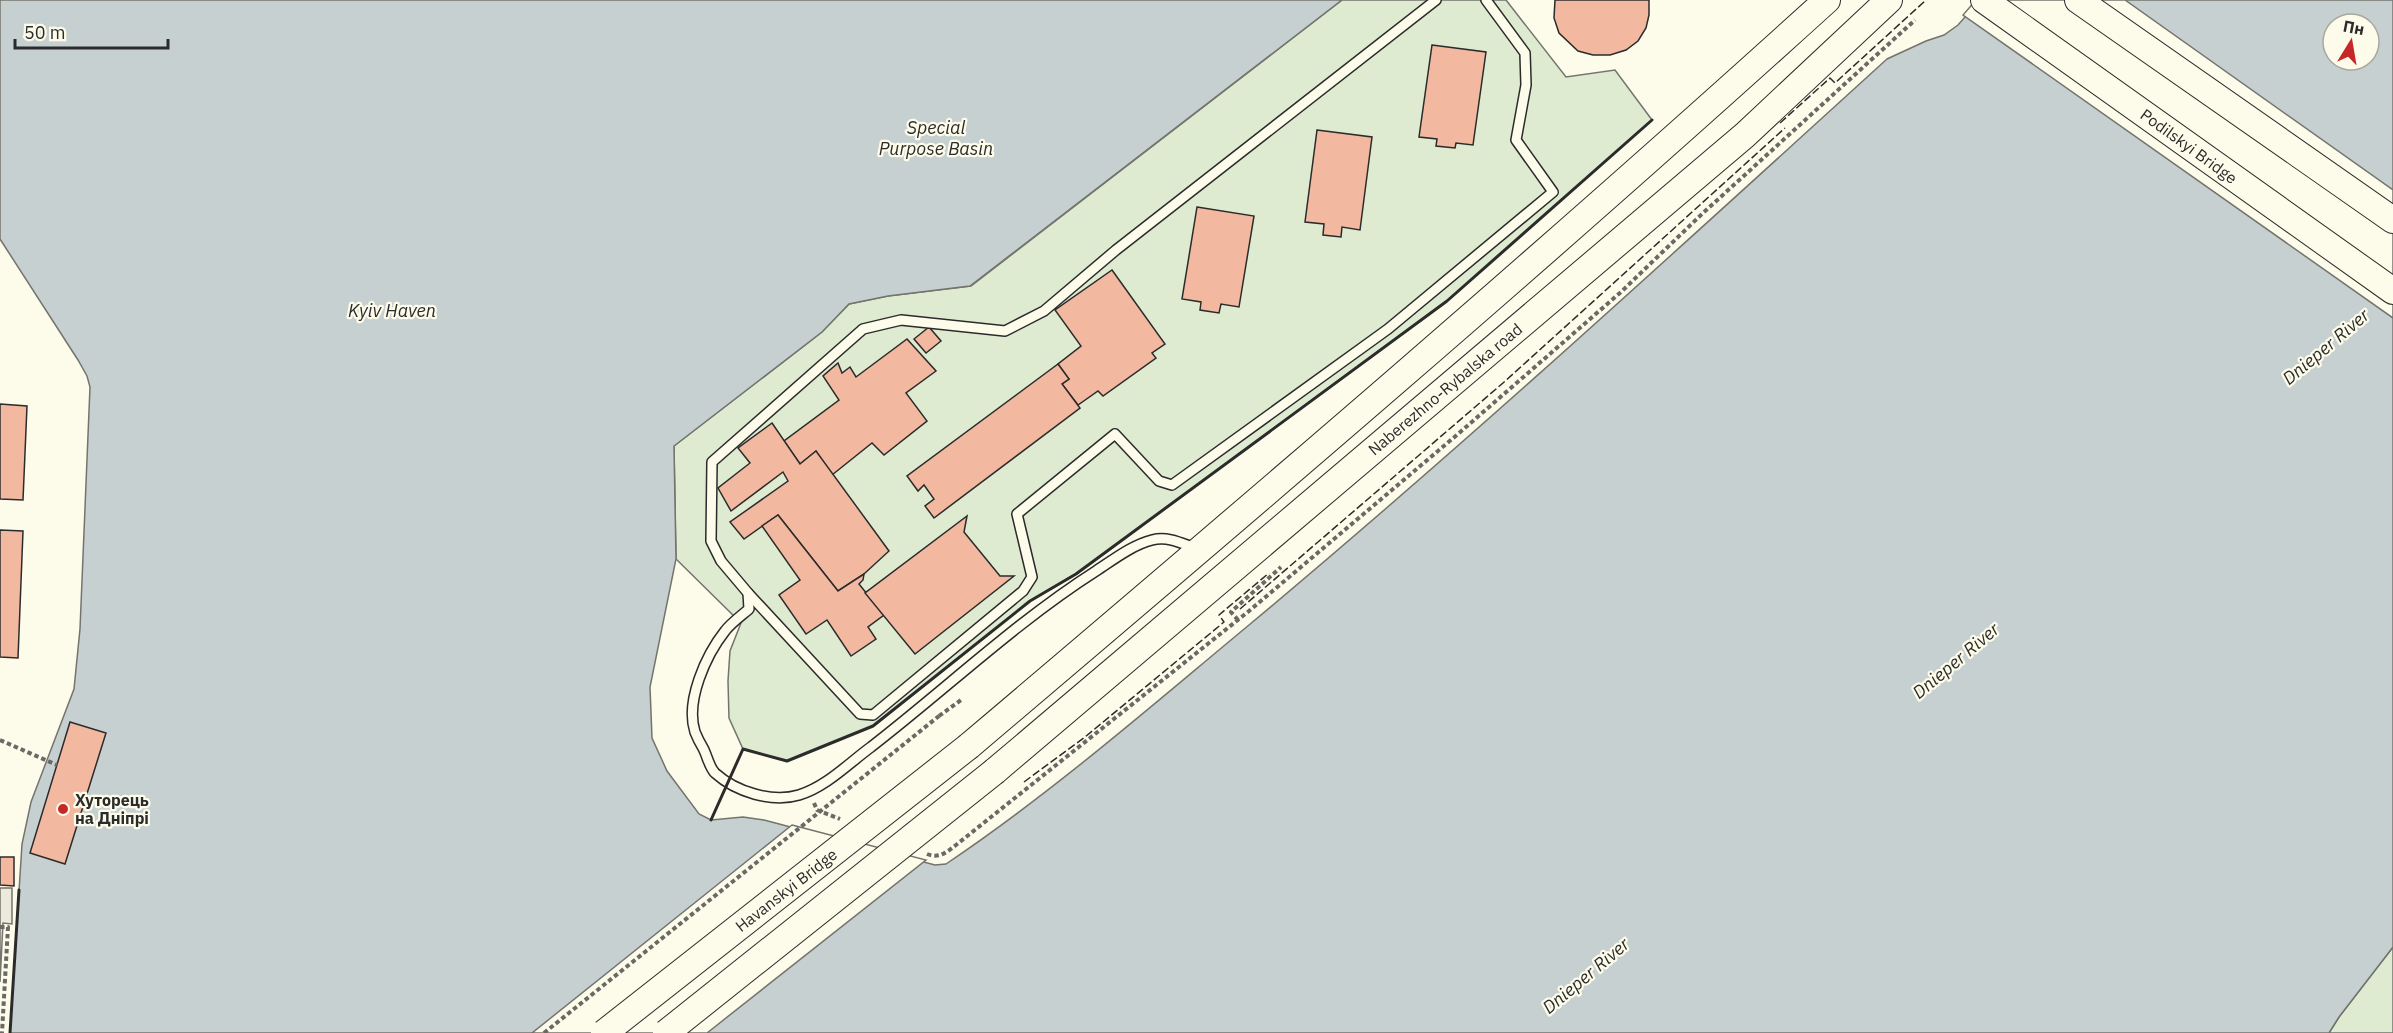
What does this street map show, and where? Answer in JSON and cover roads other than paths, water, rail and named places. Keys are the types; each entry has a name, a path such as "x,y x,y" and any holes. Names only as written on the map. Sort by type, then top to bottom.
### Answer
{"main road":[{"path":"1200,550 1719,98 1827,0"},
{"name":"Naberezhno-Rybalska road","path":"666,1033 995,771 1744,135 1889,0"},
{"name":"Podilskyi Bridge","path":"1984,0 2393,291"},
{"path":"2078,0 2393,220"},
{"name":"Havanskyi Bridge","path":"604,1033 969,746 1200,550"}],"lane":[{"path":"1436,0 1116,250 1044,311 1005,331 901,320 863,329 712,462 711,541 721,561 860,714 873,716 1023,591 1032,577 1017,514 1115,434 1159,482 1172,485 1388,329 1553,192 1516,140 1526,85 1525,53 1486,0"},
{"path":"748,593 748,609 725,630 701,670 693,705 694,731 713,772 737,787 757,795 797,796 822,784 1075,584 1134,547 1153,540 1170,539 1200,550"}],"water":[{"path":"0,0 1342,0 970,286 888,296 849,304 822,332 674,446 676,559 650,687 652,738 667,771 699,814 711,820 743,817 764,820 935,865 946,864 1025,808 1100,748 1411,487 1887,59 1944,35 1958,25 1980,0 2393,0 2393,947 2329,1033 10,1033 22,844 31,802 74,689 80,629 90,387 78,360 0,239"}],"place":[{"name":"Хуторець на Дніпрі","path":"63,809"}],"water label":[{"name":"Special Purpose Basin","path":"936,138"},
{"name":"Kyiv Haven","path":"392,311"},
{"name":"Dnieper River","path":"2326,347"},
{"name":"Dnieper River","path":"1956,661"},
{"name":"Dnieper River","path":"1586,976"}]}
